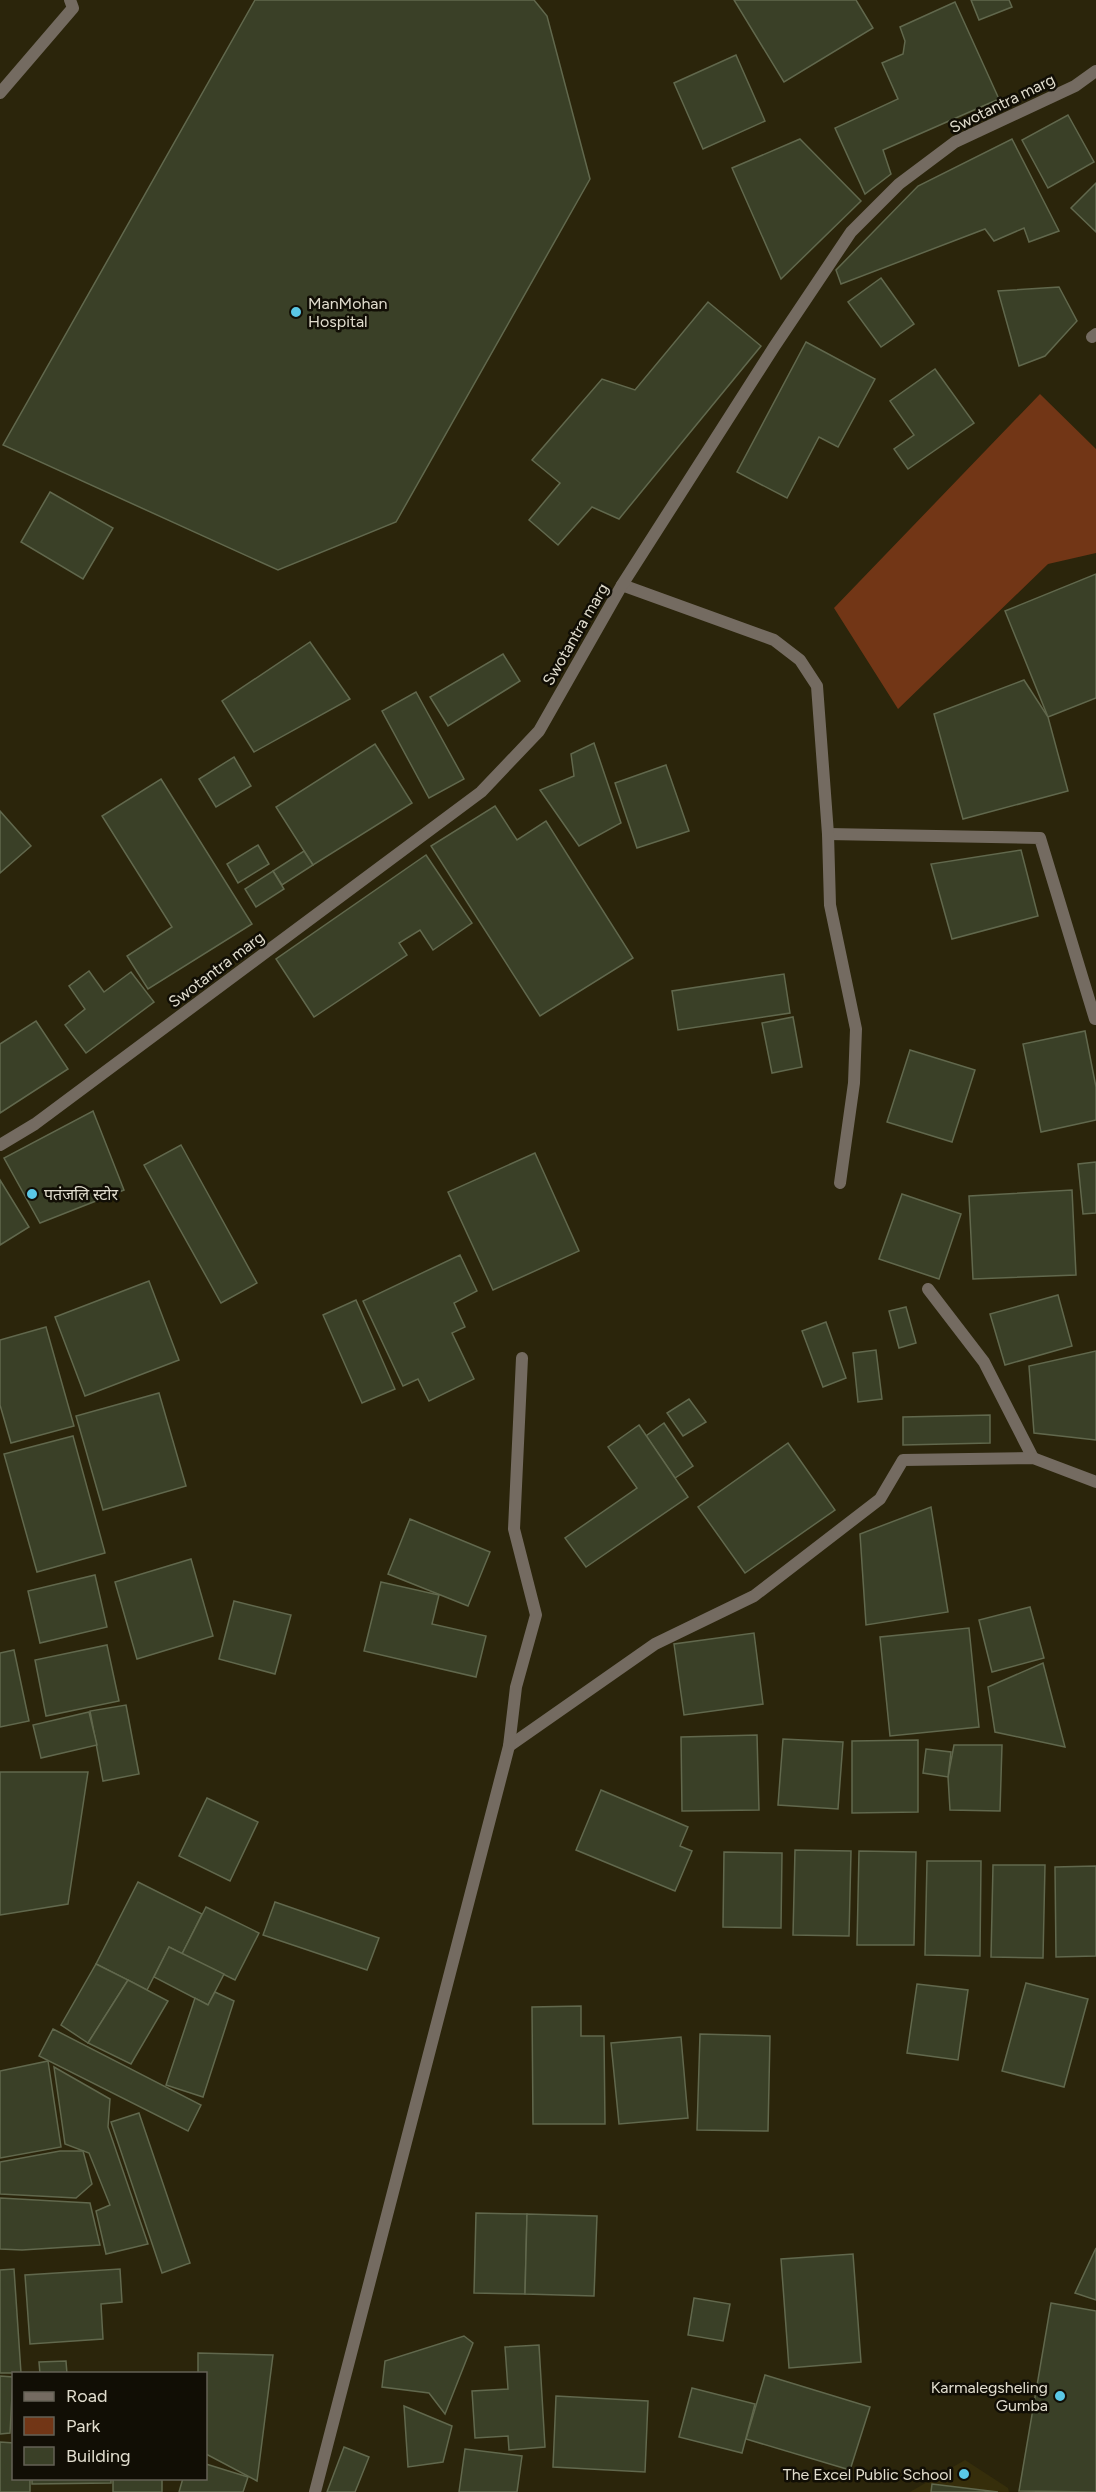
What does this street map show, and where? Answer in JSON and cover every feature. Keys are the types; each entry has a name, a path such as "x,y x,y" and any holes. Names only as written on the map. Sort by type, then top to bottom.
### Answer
{"street":[{"path":"0,93 73,8 70,0"},
{"name":"Swotantra marg","path":"0,1145 34,1124 481,792 539,731 622,585 767,356 851,232 899,184 955,142 1075,86 1096,71"},
{"path":"622,585 774,640 800,660 817,686 828,834 830,905 856,1029 854,1083 840,1183"},
{"path":"828,834 1040,838 1095,1018"},
{"path":"928,1289 984,1362 1033,1458"},
{"path":"315,2492 509,1746 516,1687 536,1615 514,1529 522,1358"},
{"path":"509,1746 655,1644 754,1596 880,1499 903,1460 1033,1458 1096,1482"}],"shaded area":[{"name":"The Excel Public School","path":"965,2460 1008,2488 1009,2492 910,2492"}],"green space":[{"path":"1040,394 1096,449 1096,553 1048,564 898,709 834,608"}],"building":[{"name":"ManMohan Hospital","path":"255,0 534,0 547,16 590,179 396,522 278,570 3,445"},
{"path":"734,0 856,0 873,28 784,82"},
{"path":"971,0 1009,0 1012,7 979,20"},
{"path":"955,2 999,99 883,150 891,174 865,194 835,128 898,99 882,63 903,54 905,41 900,27"},
{"path":"736,55 765,121 703,149 674,83"},
{"path":"1068,115 1094,162 1048,188 1022,140"},
{"path":"800,139 861,201 781,279 732,168"},
{"path":"1012,139 1059,231 1029,242 1024,228 994,241 985,229 841,284 836,270 918,186"},
{"path":"1096,183 1096,232 1071,208"},
{"path":"881,278 914,324 881,347 848,302"},
{"path":"1059,287 1077,321 1045,356 1019,366 998,291"},
{"path":"708,302 761,346 619,519 592,507 558,545 529,520 560,483 532,460 602,379 635,390"},
{"path":"806,342 875,379 838,447 819,437 787,498 737,472"},
{"path":"935,369 974,423 908,469 894,449 914,435 890,401"},
{"path":"50,492 113,528 83,579 21,542"},
{"path":"1096,574 1096,698 1048,717 1005,611"},
{"path":"310,642 350,699 254,752 222,701"},
{"path":"503,654 520,681 448,726 430,697"},
{"path":"1024,680 1048,717 1068,791 963,819 934,714"},
{"path":"416,692 464,779 429,798 382,711"},
{"path":"594,743 621,823 579,846 540,790 574,776 571,754"},
{"path":"375,744 412,803 313,865 276,807"},
{"path":"234,757 251,786 216,807 199,779"},
{"path":"666,765 689,831 637,848 615,783"},
{"path":"161,779 252,924 148,989 127,956 172,927 102,816"},
{"path":"495,806 517,840 546,821 633,958 540,1016 431,846"},
{"path":"0,811 31,846 0,873"},
{"path":"258,845 269,864 238,883 227,864"},
{"path":"1021,850 1038,916 952,939 931,864"},
{"path":"304,851 313,865 282,885 273,871"},
{"path":"426,855 472,923 433,950 420,930 399,943 407,955 314,1017 276,959"},
{"path":"273,871 284,889 256,907 245,889"},
{"path":"89,971 104,992 131,972 154,1002 86,1053 65,1025 85,1009 69,986"},
{"path":"784,974 790,1013 678,1030 672,991"},
{"path":"793,1017 802,1067 772,1073 762,1023"},
{"path":"36,1021 68,1069 0,1113 0,1044"},
{"path":"1085,1031 1096,1087 1096,1120 1041,1132 1023,1044"},
{"path":"910,1050 975,1070 952,1142 887,1122"},
{"path":"93,1111 124,1190 40,1223 4,1158"},
{"path":"181,1145 257,1283 221,1303 144,1165"},
{"path":"535,1153 579,1251 493,1290 448,1192"},
{"path":"1096,1162 1096,1213 1083,1214 1078,1164"},
{"path":"0,1180 29,1227 0,1245"},
{"path":"1072,1190 1076,1275 973,1279 969,1196"},
{"path":"902,1194 961,1214 939,1279 879,1259"},
{"path":"460,1255 477,1291 454,1303 465,1327 452,1333 474,1379 429,1401 418,1379 403,1386 363,1301"},
{"path":"149,1281 179,1360 85,1396 55,1317"},
{"path":"1058,1295 1072,1346 1005,1365 990,1314"},
{"path":"356,1300 395,1389 362,1403 323,1315"},
{"path":"906,1307 916,1343 899,1348 889,1311"},
{"path":"826,1322 846,1378 823,1387 802,1331"},
{"path":"46,1327 74,1426 11,1443 0,1405 0,1340"},
{"path":"876,1350 882,1399 858,1402 853,1353"},
{"path":"1096,1351 1096,1440 1034,1433 1029,1366"},
{"path":"159,1393 186,1486 103,1510 76,1416"},
{"path":"689,1399 706,1422 683,1436 667,1413"},
{"path":"990,1415 990,1443 903,1445 903,1417"},
{"path":"664,1423 693,1466 675,1478 646,1436"},
{"path":"639,1425 688,1497 586,1567 565,1538 637,1488 608,1447"},
{"path":"73,1436 105,1553 37,1572 4,1454"},
{"path":"788,1443 835,1510 745,1573 698,1507"},
{"path":"931,1507 948,1612 866,1625 860,1534"},
{"path":"410,1519 490,1552 468,1606 388,1574"},
{"path":"191,1559 213,1636 137,1659 115,1582"},
{"path":"95,1575 107,1627 40,1643 28,1591"},
{"path":"381,1582 439,1595 432,1624 486,1636 476,1677 364,1651"},
{"path":"234,1601 291,1615 275,1674 219,1659"},
{"path":"1030,1607 1044,1658 992,1672 979,1620"},
{"path":"969,1628 979,1727 890,1736 880,1637"},
{"path":"754,1633 763,1704 684,1715 674,1644"},
{"path":"107,1645 119,1701 46,1716 35,1660"},
{"path":"14,1650 29,1721 0,1727 0,1653"},
{"path":"1043,1663 1065,1747 995,1732 988,1687"},
{"path":"126,1705 139,1774 103,1781 90,1711"},
{"path":"89,1712 97,1745 41,1758 33,1725"},
{"path":"757,1735 759,1810 682,1811 681,1737"},
{"path":"783,1739 843,1742 838,1809 778,1805"},
{"path":"918,1740 918,1812 852,1813 852,1741"},
{"path":"954,1745 1002,1745 1000,1811 950,1810 948,1777"},
{"path":"926,1749 951,1752 948,1777 923,1773"},
{"path":"0,1772 88,1772 68,1904 0,1915"},
{"path":"601,1790 688,1827 680,1846 692,1851 675,1891 576,1850"},
{"path":"207,1798 258,1822 230,1881 179,1856"},
{"path":"795,1850 851,1851 849,1936 793,1935"},
{"path":"859,1851 916,1852 914,1945 857,1945"},
{"path":"724,1852 782,1853 781,1928 723,1927"},
{"path":"927,1861 981,1861 980,1956 925,1955"},
{"path":"993,1865 1045,1865 1043,1958 991,1957"},
{"path":"1096,1866 1096,1956 1056,1957 1055,1867"},
{"path":"138,1882 202,1914 182,1954 169,1947 147,1990 96,1964"},
{"path":"275,1902 379,1938 367,1970 263,1935"},
{"path":"206,1907 259,1933 235,1980 182,1954"},
{"path":"169,1947 224,1974 208,2005 154,1977"},
{"path":"96,1964 128,1980 88,2043 61,2025"},
{"path":"128,1980 168,2001 131,2064 88,2043"},
{"path":"1026,1983 1088,1999 1064,2087 1002,2071"},
{"path":"917,1984 968,1990 958,2060 907,2053"},
{"path":"215,1992 234,2001 203,2097 166,2085 195,1998 208,2005"},
{"path":"581,2006 581,2036 604,2036 605,2124 533,2124 532,2007"},
{"path":"53,2029 201,2105 188,2131 39,2056"},
{"path":"700,2034 770,2036 768,2131 697,2130"},
{"path":"681,2037 688,2118 619,2124 611,2043"},
{"path":"48,2061 61,2147 0,2158 0,2071"},
{"path":"54,2067 110,2099 108,2127 148,2244 106,2254 96,2211 110,2205 89,2153 65,2144"},
{"path":"139,2113 190,2263 162,2273 111,2122"},
{"path":"60,2151 83,2151 92,2184 76,2198 0,2194 0,2162"},
{"path":"0,2198 90,2203 100,2245 22,2250 0,2249"},
{"path":"476,2213 527,2214 525,2294 474,2293"},
{"path":"527,2214 597,2216 594,2296 525,2294"},
{"path":"1096,2248 1096,2300 1075,2293"},
{"path":"853,2254 861,2362 789,2368 781,2259"},
{"path":"14,2269 21,2372 0,2373 0,2270"},
{"path":"120,2269 122,2302 101,2304 103,2339 30,2344 25,2275"},
{"path":"694,2298 730,2304 723,2341 688,2335"},
{"name":"Karmalegsheling Gumba","path":"1051,2303 1096,2311 1096,2492 1019,2491"},
{"path":"464,2336 473,2343 445,2414 429,2393 382,2387 385,2361"},
{"path":"539,2345 545,2447 509,2450 508,2436 475,2438 472,2391 508,2389 505,2347"},
{"path":"198,2353 273,2355 257,2481 207,2455 207,2372 198,2372"},
{"path":"66,2361 67,2372 40,2372 39,2362"},
{"path":"765,2375 870,2407 850,2470 746,2439"},
{"path":"0,2376 12,2377 10,2433 0,2434"},
{"path":"692,2388 755,2404 742,2453 679,2437"},
{"path":"556,2396 648,2401 645,2472 553,2467"},
{"path":"404,2406 452,2426 443,2462 408,2467"},
{"path":"0,2442 12,2443 12,2480 30,2480 30,2492 0,2492"},
{"path":"344,2447 369,2457 355,2492 327,2492"},
{"path":"465,2449 522,2456 517,2492 459,2492"},
{"path":"207,2464 248,2477 243,2492 179,2492 182,2480 207,2480"},
{"path":"32,2480 111,2480 111,2483 32,2484"},
{"path":"113,2480 162,2480 162,2492 113,2492"},
{"path":"932,2484 998,2492 931,2492"}],"place":[{"name":"ManMohan Hospital","path":"296,312"},
{"name":"पतंजलि स्टोर","path":"32,1194"},
{"name":"Karmalegsheling Gumba","path":"1060,2396"},
{"name":"The Excel Public School","path":"964,2474"}]}
